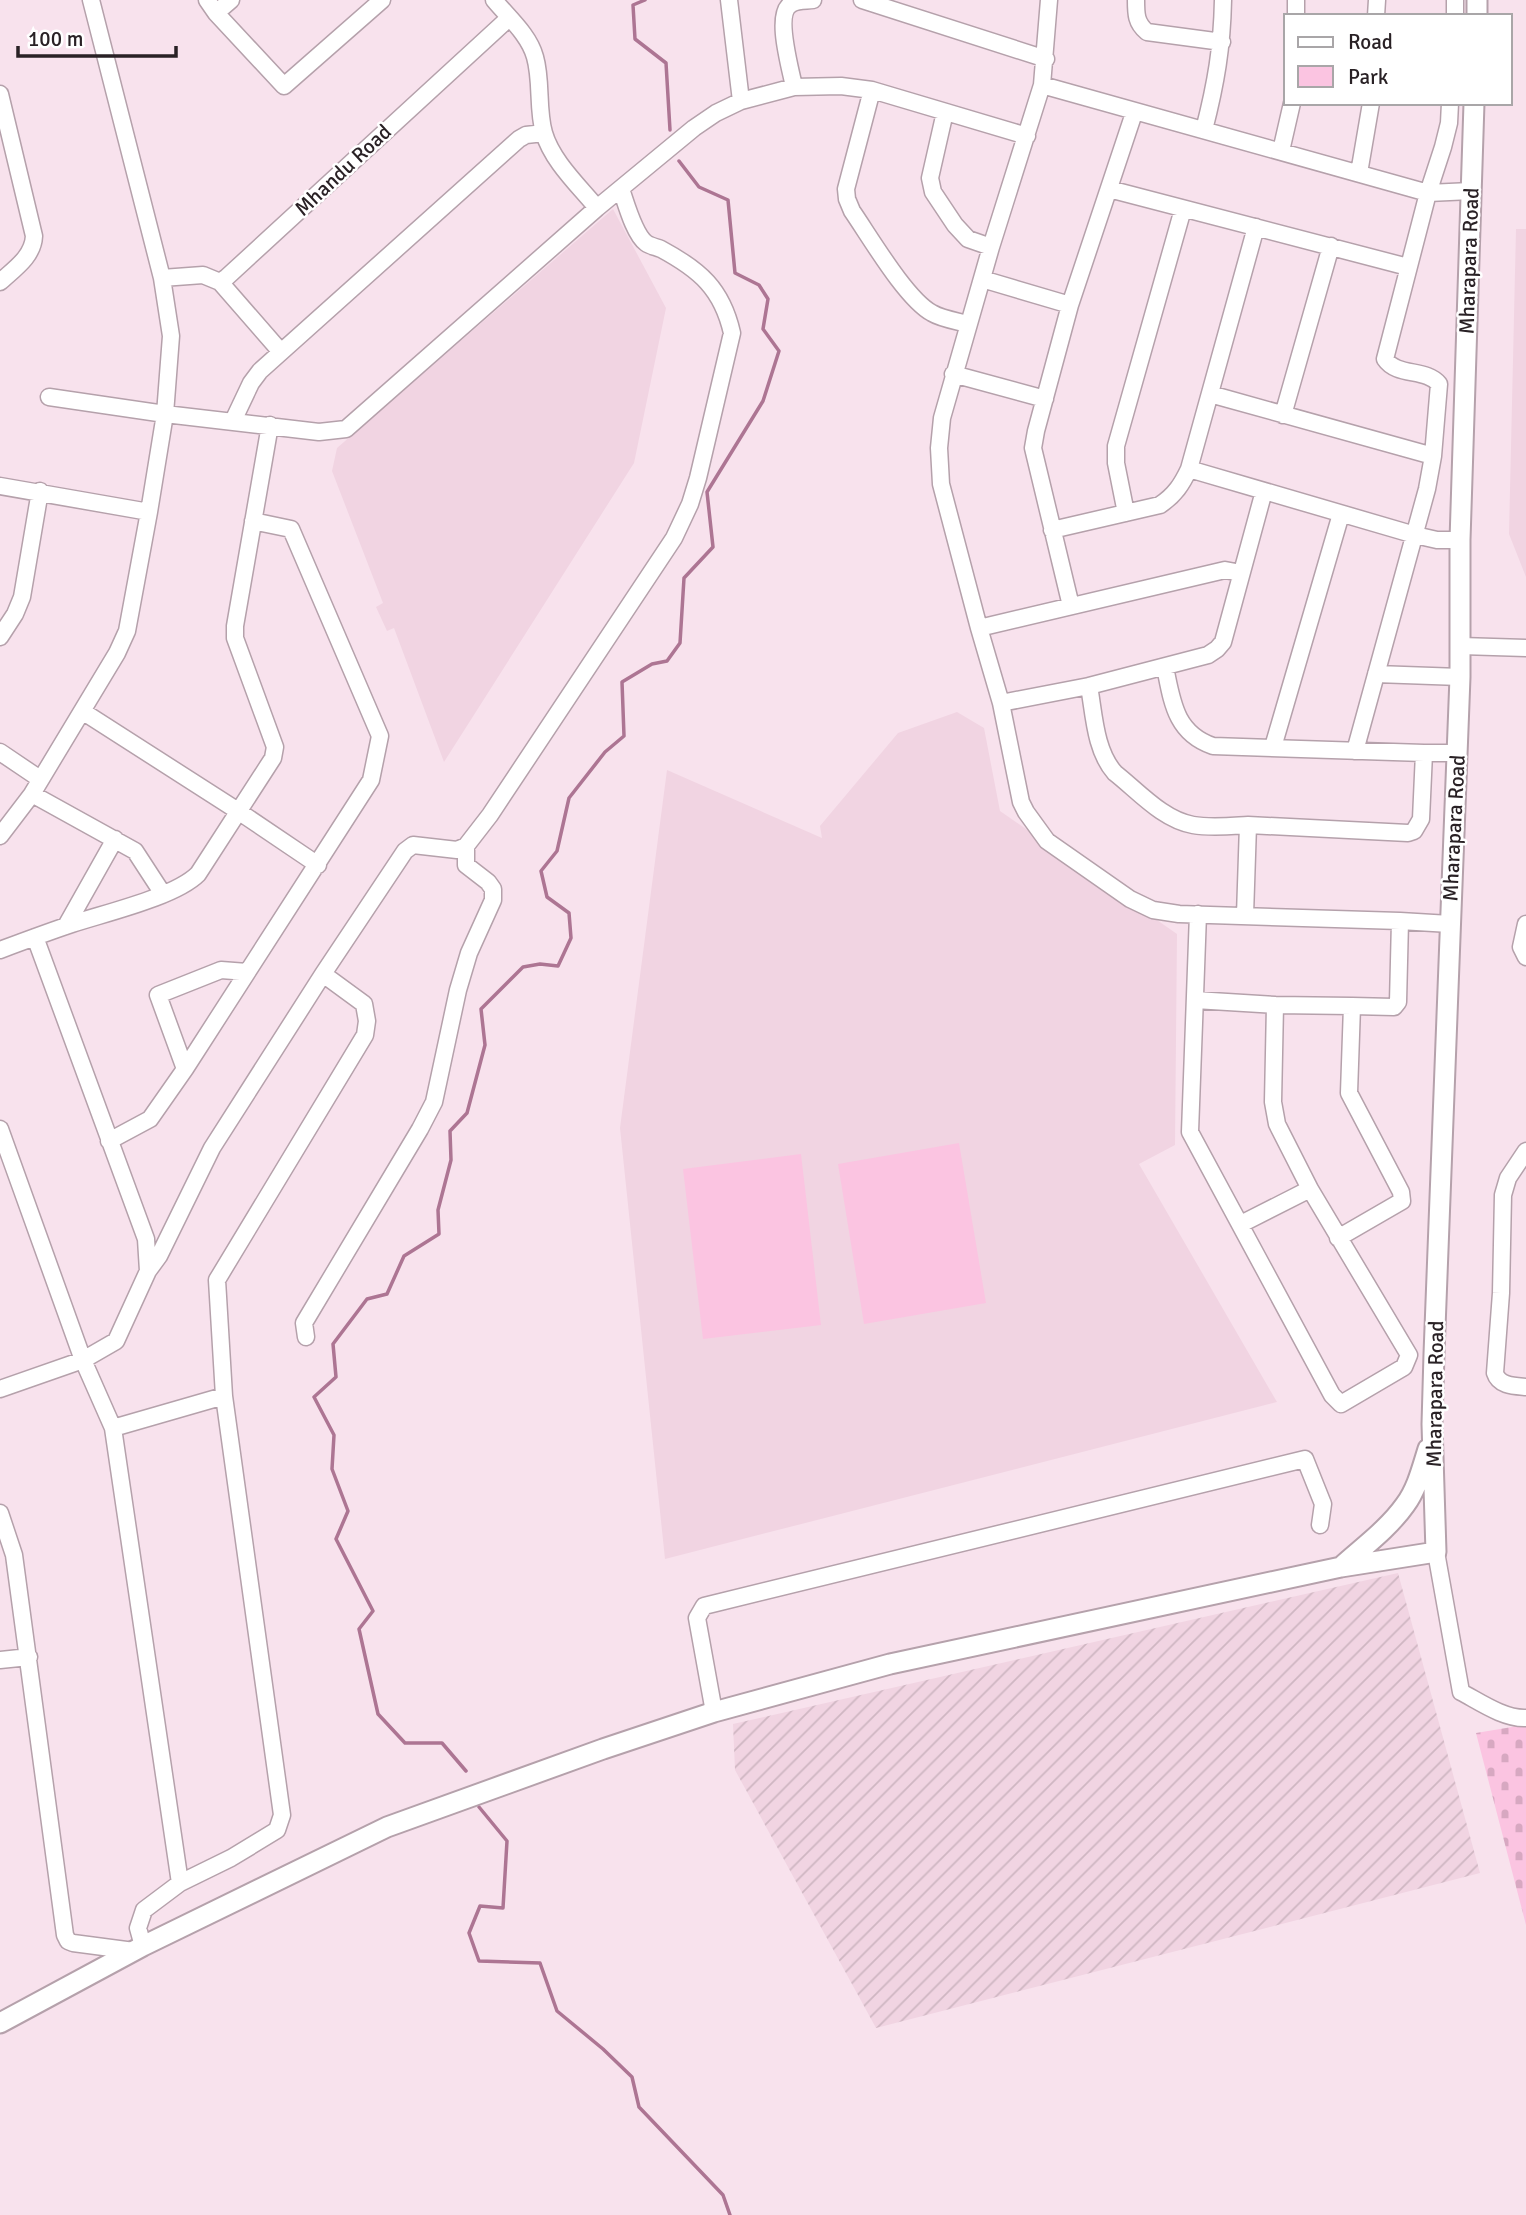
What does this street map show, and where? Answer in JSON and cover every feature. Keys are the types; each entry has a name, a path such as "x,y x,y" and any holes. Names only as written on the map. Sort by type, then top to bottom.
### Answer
{"main road":[{"name":"Mharapara Road","path":"1436,1552 1432,1424 1461,646 1460,540 1474,105"},
{"path":"1340,1567 1386,1527 1406,1504 1423,1466 1432,1424"},
{"path":"0,2023 138,1948 387,1826 714,1712 890,1664 1340,1567 1436,1552"}],"street":[{"path":"0,836 32,794 117,653 127,631 165,414 172,336 162,278 90,0"},
{"path":"231,0 211,7 285,86 382,0"},
{"path":"494,0 525,35 535,57 544,133 563,167 597,208"},
{"path":"729,0 741,101"},
{"path":"794,87 786,51 783,17 788,6 793,3 813,0"},
{"path":"862,0 1046,59"},
{"path":"1049,0 1042,86 953,374 942,418 939,448 941,484 1001,703 1021,802 1033,824 1047,841 1130,899 1153,910 1450,925"},
{"path":"1136,0 1136,17 1147,32 1222,42"},
{"path":"1204,130 1217,78 1222,42 1223,0"},
{"name":"Mhandu Road","path":"220,282 509,18"},
{"path":"49,397 319,432 346,429 597,208 694,128 741,101 794,87 841,86 872,90 1027,136"},
{"path":"1042,86 1428,194 1471,191"},
{"path":"872,90 846,189 847,200 915,299 933,314 968,324"},
{"path":"0,94 34,236 34,246 29,254 0,282"},
{"path":"1281,151 1292,105"},
{"path":"1359,173 1371,105"},
{"path":"1355,751 1415,535 1433,456 1439,384 1433,378 1394,367 1385,359 1449,123 1450,105"},
{"path":"945,112 930,178 933,192 954,225 968,239 991,247"},
{"path":"1071,606 1033,448 1070,305 1134,113"},
{"path":"233,421 251,383 260,371 519,139 526,135 544,133"},
{"path":"0,1389 83,1360 116,1341 148,1271 159,1255 212,1148 405,851 413,845 457,849 466,846 490,815 674,538 690,504 698,478 732,333 729,317 712,284 690,267 659,248 647,244 639,235 621,189"},
{"path":"1109,189 1408,267"},
{"path":"1126,513 1116,463 1116,446 1183,209"},
{"path":"1052,530 1160,505 1172,497 1181,486 1189,469 1256,226"},
{"path":"1283,415 1331,246"},
{"path":"162,278 203,275 220,282 281,352"},
{"path":"982,279 1070,305"},
{"path":"953,374 1045,399"},
{"path":"1210,394 1433,456"},
{"path":"0,950 188,884 198,874 274,758 275,747 235,638 270,425"},
{"path":"1189,469 1415,535 1437,540 1460,540"},
{"path":"0,485 149,512"},
{"path":"0,636 15,614 22,597 40,491"},
{"path":"1001,703 1089,686 1165,667 1217,649 1223,642 1265,491"},
{"path":"1273,747 1341,514"},
{"path":"109,1141 150,1119 186,1069 372,780 380,736 291,528 253,521"},
{"path":"979,628 1225,570 1241,573"},
{"path":"1461,646 1526,649"},
{"path":"1165,667 1175,713 1180,722 1196,737 1213,746 1457,752"},
{"path":"1376,674 1460,677"},
{"path":"1089,686 1101,751 1109,766 1174,819 1190,825 1248,825 1408,833 1415,831 1421,819 1424,753"},
{"path":"82,711 318,865"},
{"path":"0,752 40,779"},
{"path":"32,794 135,851 163,894"},
{"path":"1245,915 1248,825"},
{"path":"66,926 115,839"},
{"path":"306,1337 304,1323 434,1101 458,990 469,953 493,900 493,889 488,882 466,865 466,846"},
{"path":"1198,914 1190,1132 1332,1395 1341,1404 1404,1367 1409,1355 1310,1189 1277,1124 1273,1111 1275,1005"},
{"path":"1195,1000 1275,1005 1394,1007 1398,1002 1401,921"},
{"path":"1526,924 1521,947 1526,957"},
{"path":"35,937 146,1239 148,1271"},
{"path":"186,1069 158,995 221,970 247,971"},
{"path":"0,1513 14,1555 18,1579 65,1935 68,1941 73,1943 138,1948 138,1928 144,1910 180,1883 231,1858 277,1830 282,1815 224,1396 217,1280 365,1035 367,1021 364,1004 323,974"},
{"path":"1339,1238 1402,1201 1401,1192 1349,1093 1352,1006"},
{"path":"0,1129 83,1360 113,1428 180,1883"},
{"path":"1526,1151 1521,1169 1505,1186 1503,1195 1501,1293 1495,1373 1501,1382 1526,1387"},
{"path":"1241,1224 1310,1189"},
{"path":"113,1428 224,1396"},
{"path":"714,1712 697,1618 704,1606 1306,1459 1323,1504 1320,1525"},
{"path":"1436,1552 1461,1692 1503,1713 1526,1717"},
{"path":"0,1581 18,1579"},
{"path":"0,1660 29,1657"}],"shaded area":[{"path":"613,209 666,308 634,463 444,762 394,628 387,631 376,607 383,603 332,471 337,448"},
{"path":"1516,229 1526,229 1526,577 1509,534"},
{"path":"957,712 984,728 1000,811 1177,934 1175,1145 1139,1164 1277,1402 665,1559 620,1128 667,770 822,838 820,826 898,733"},
{"path":"1398,1573 1480,1873 876,2028 735,1770 733,1724"}],"green space":[{"path":"959,1143 986,1303 864,1324 838,1164"},
{"path":"801,1154 821,1325 703,1339 683,1169"},
{"path":"1526,1721 1526,1925 1476,1733 1512,1727"}],"waterway":[{"path":"645,0 633,5 635,39 666,63 670,130"},
{"path":"466,1771 442,1743 405,1743 378,1714 359,1629 373,1611 336,1539 348,1511 332,1469 334,1435 314,1397 336,1377 333,1344 367,1299 387,1294 404,1256 439,1234 438,1210 451,1160 450,1131 467,1113 485,1045 481,1009 523,967 540,964 558,966 571,938 569,913 547,897 541,871 557,851 569,798 605,752 624,736 622,682 652,664 667,661 680,643 684,578 713,547 707,492 763,401 779,351 763,329 768,299 759,285 735,273 728,200 699,187 679,161"},
{"path":"479,1807 507,1841 503,1908 480,1906 469,1933 479,1961 540,1963 557,2011 632,2077 639,2107 723,2195 730,2215"}]}
